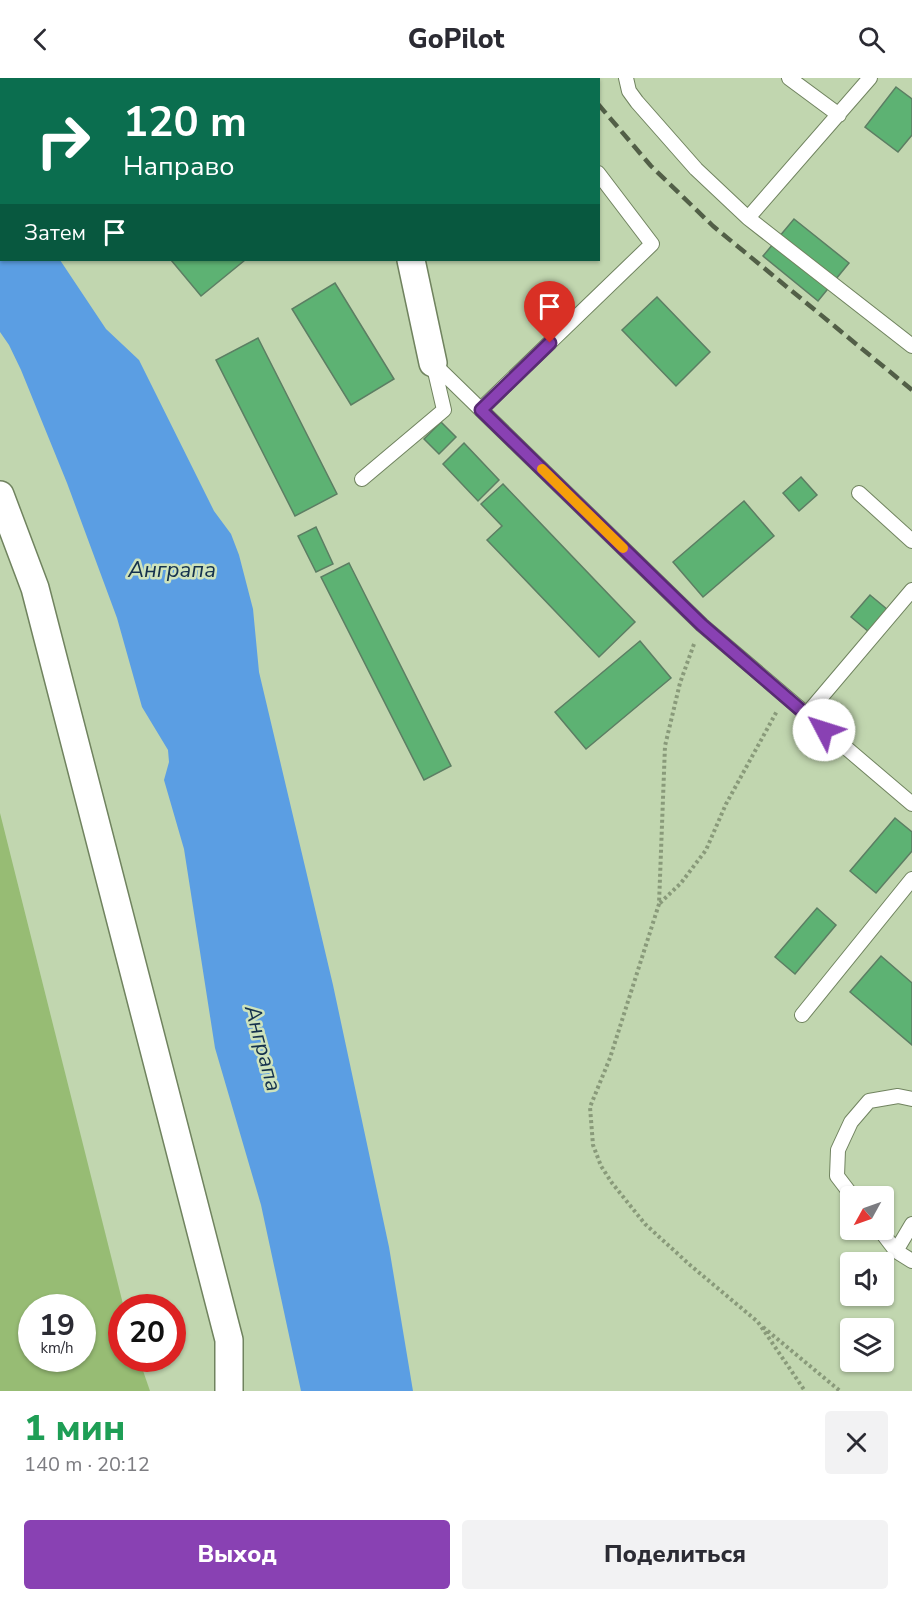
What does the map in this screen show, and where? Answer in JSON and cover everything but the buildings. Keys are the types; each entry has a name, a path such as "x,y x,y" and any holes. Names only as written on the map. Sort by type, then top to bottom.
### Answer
{"street":[{"path":"411,261 433,363"},
{"path":"0,495 35,588 229,1340 229,1391"}],"lane":[{"path":"626,78 629,91 637,102 696,169 748,218 912,346"},
{"path":"789,78 839,115"},
{"path":"748,218 870,78"},
{"path":"481,410 652,244 600,176"},
{"path":"433,363 702,625 912,804"},
{"path":"362,479 444,410 433,363"},
{"path":"859,493 912,541"},
{"path":"806,715 912,590"},
{"path":"801,1015 912,879"},
{"path":"845,1186 837,1176 838,1150 851,1122 869,1101 898,1096 912,1099"},
{"path":"896,1251 912,1224"},
{"path":"888,1240 896,1251 912,1261"}],"path":[{"path":"702,625 680,683 665,746 659,904 610,1058 590,1107 593,1145 601,1166 612,1183 645,1224 690,1265 840,1391"},
{"path":"659,904 681,883 706,850 726,804 785,697"},
{"path":"758,1322 805,1391"}],"green space":[{"path":"0,813 120,1294 108,1294 108,1372 143,1372 150,1391 0,1391"}],"water":[{"name":"Анграпа","path":"0,261 61,261 106,329 139,360 214,511 231,534 253,609 259,672 333,985 389,1247 413,1391 301,1391 261,1205 215,1048 184,849 164,780 169,762 168,750 142,707 117,618 67,483 21,370 0,332"}],"railway":[{"path":"600,106 651,166 713,226 912,390"}],"slow traffic":[{"path":"542,469 623,548"}],"route":[{"path":"550,343 481,410 702,625 824,730"}]}
